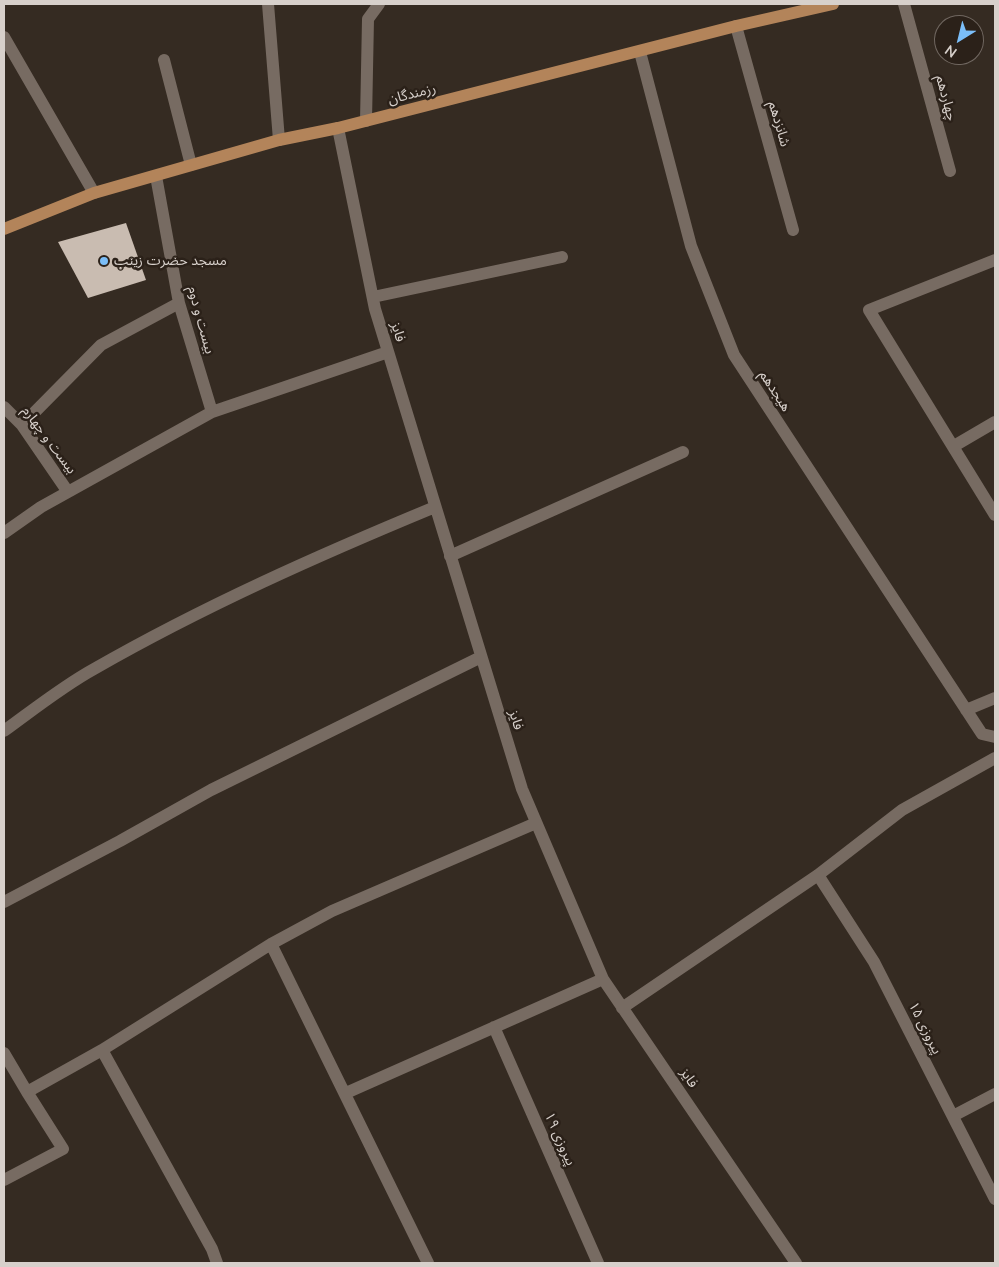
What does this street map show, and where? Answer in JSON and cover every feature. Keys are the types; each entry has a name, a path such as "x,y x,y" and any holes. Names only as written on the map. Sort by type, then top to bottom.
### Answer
{"main road":[{"name":"رزمندگان","path":"4,229 94,193 279,140 366,122 736,26 833,4"}],"street":[{"path":"268,4 279,140"},
{"path":"366,122 368,19 380,4"},
{"name":"چهاردهم","path":"904,4 950,171"},
{"name":"شانزدهم","path":"736,26 793,230"},
{"path":"4,37 94,193"},
{"name":"هیجدهم","path":"640,52 691,246 734,355 982,734 995,737"},
{"path":"164,60 191,166"},
{"name":"فایز","path":"338,128 373,297 388,352 522,789 603,979 796,1263"},
{"name":"بیست و دوم","path":"156,176 179,303 212,412"},
{"path":"373,297 562,257"},
{"path":"995,260 869,310 995,515"},
{"path":"22,425 101,345 179,303"},
{"path":"4,533 41,507 212,412 388,352"},
{"name":"بیست و چهارم","path":"4,407 22,425 68,492"},
{"path":"954,446 995,422"},
{"path":"450,556 683,452"},
{"path":"4,731 92,670 210,607 306,560 435,507"},
{"path":"4,902 120,841 211,790 481,657"},
{"path":"966,710 995,698"},
{"path":"622,1008 818,875 902,810 995,758"},
{"path":"27,1092 102,1050 270,944 332,911 536,823"},
{"name":"پیروزی ۱۵","path":"818,875 874,962 995,1199"},
{"path":"270,944 346,1093 428,1263"},
{"path":"346,1093 603,979"},
{"name":"پیروزی ۱۹","path":"494,1027 598,1263"},
{"path":"102,1050 212,1248 217,1263"},
{"path":"4,1053 63,1149 4,1180"},
{"path":"953,1116 995,1094"}],"building":[{"name":"مسجد حضرت زینب","path":"126,223 146,280 88,298 58,242"}],"place":[{"name":"مسجد حضرت زینب","path":"104,261"}]}
